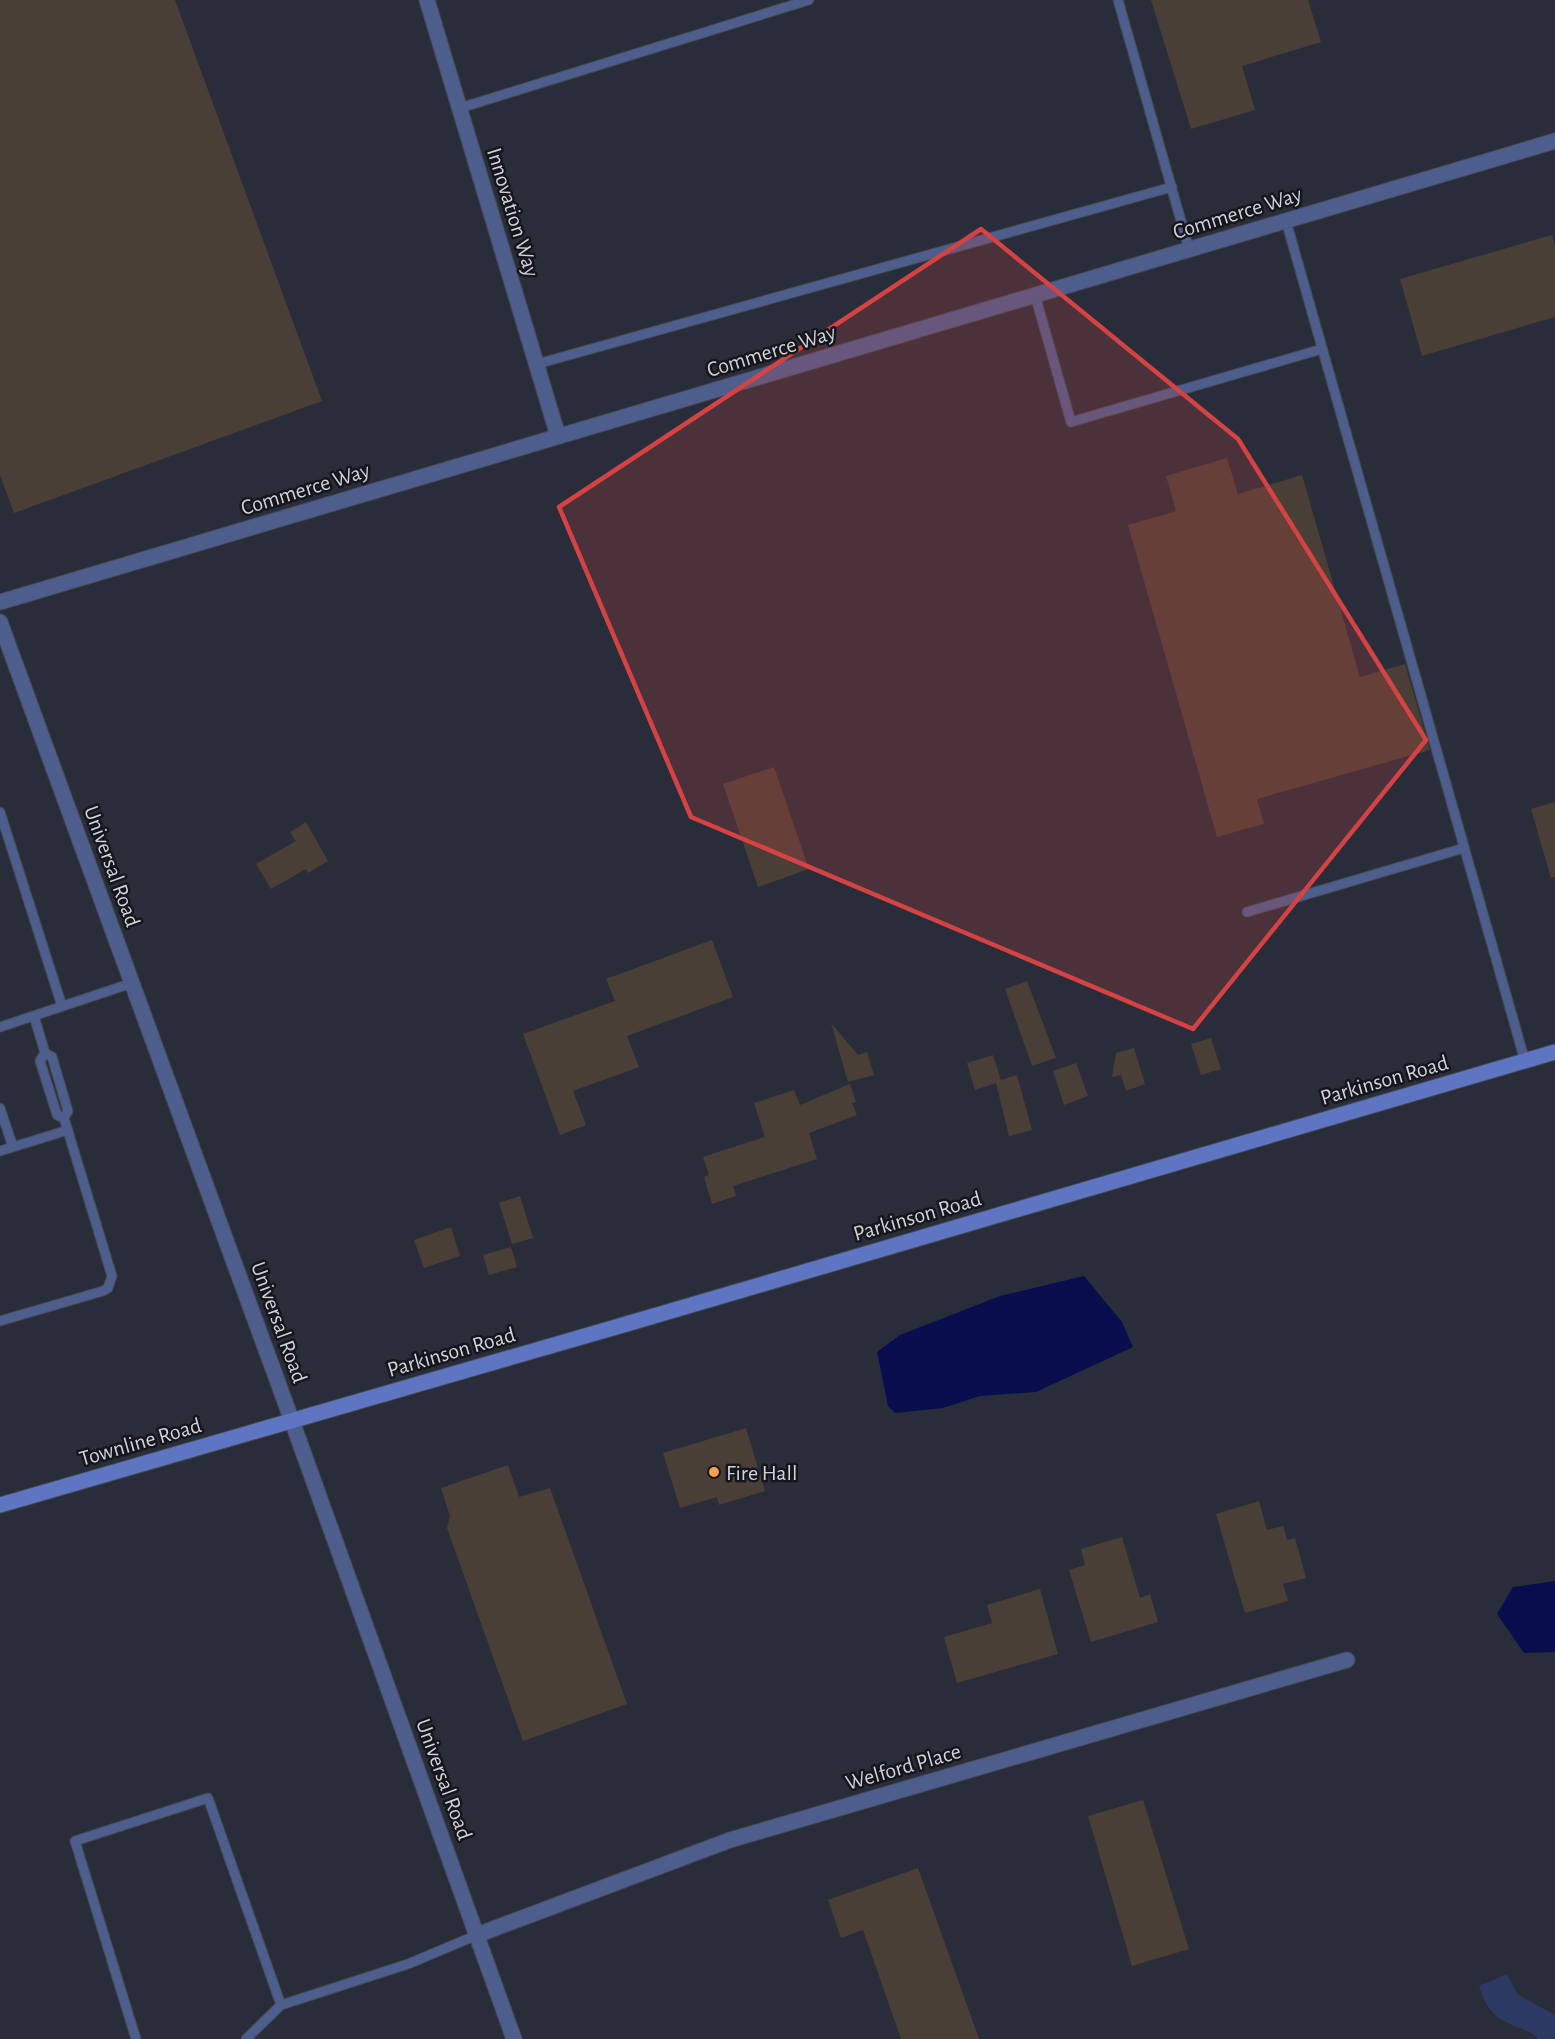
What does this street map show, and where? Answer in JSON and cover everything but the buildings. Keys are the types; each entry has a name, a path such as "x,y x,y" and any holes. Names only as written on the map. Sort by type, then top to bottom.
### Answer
{"main road":[{"name":"Parkinson Road","path":"292,1421 1555,1052"},
{"name":"Townline Road","path":"0,1505 292,1421"}],"street":[{"name":"Innovation Way","path":"427,0 558,436"},
{"name":"Commerce Way","path":"0,602 1555,141"},
{"name":"Universal Road","path":"0,622 292,1421 514,2039"},
{"name":"Welford Place","path":"477,1935 730,1840 1347,1660"}],"lane":[{"path":"460,108 809,0"},
{"path":"1118,0 1189,249"},
{"path":"537,364 1172,187"},
{"path":"1286,220 1525,1061"},
{"path":"1035,295 1071,422 1322,349"},
{"path":"0,812 62,1006"},
{"path":"1247,912 1464,848"},
{"path":"0,1027 132,983"},
{"path":"0,1321 103,1291 111,1283 112,1276 64,1118 57,1115 40,1061 45,1053 34,1016"},
{"path":"0,1108 13,1147"},
{"path":"0,1151 68,1130"},
{"path":"136,2039 75,1841 208,1798 281,2005"},
{"path":"246,2039 281,2005 408,1964 477,1935"}],"highlighted area":[{"path":"981,229 1238,439 1426,740 1193,1029 691,817 559,507"}],"shaded area":[{"path":"1084,1276 1122,1322 1133,1347 1036,1392 980,1396 943,1408 895,1413 888,1406 877,1352 900,1335 1000,1296"},
{"path":"1555,1581 1555,1652 1524,1653 1497,1614 1513,1587"},
{"path":"1507,1974 1517,1994 1555,2015 1555,2039 1538,2039 1502,2020 1488,2007 1479,1986"}],"place":[{"name":"Fire Hall","path":"714,1472"}]}
